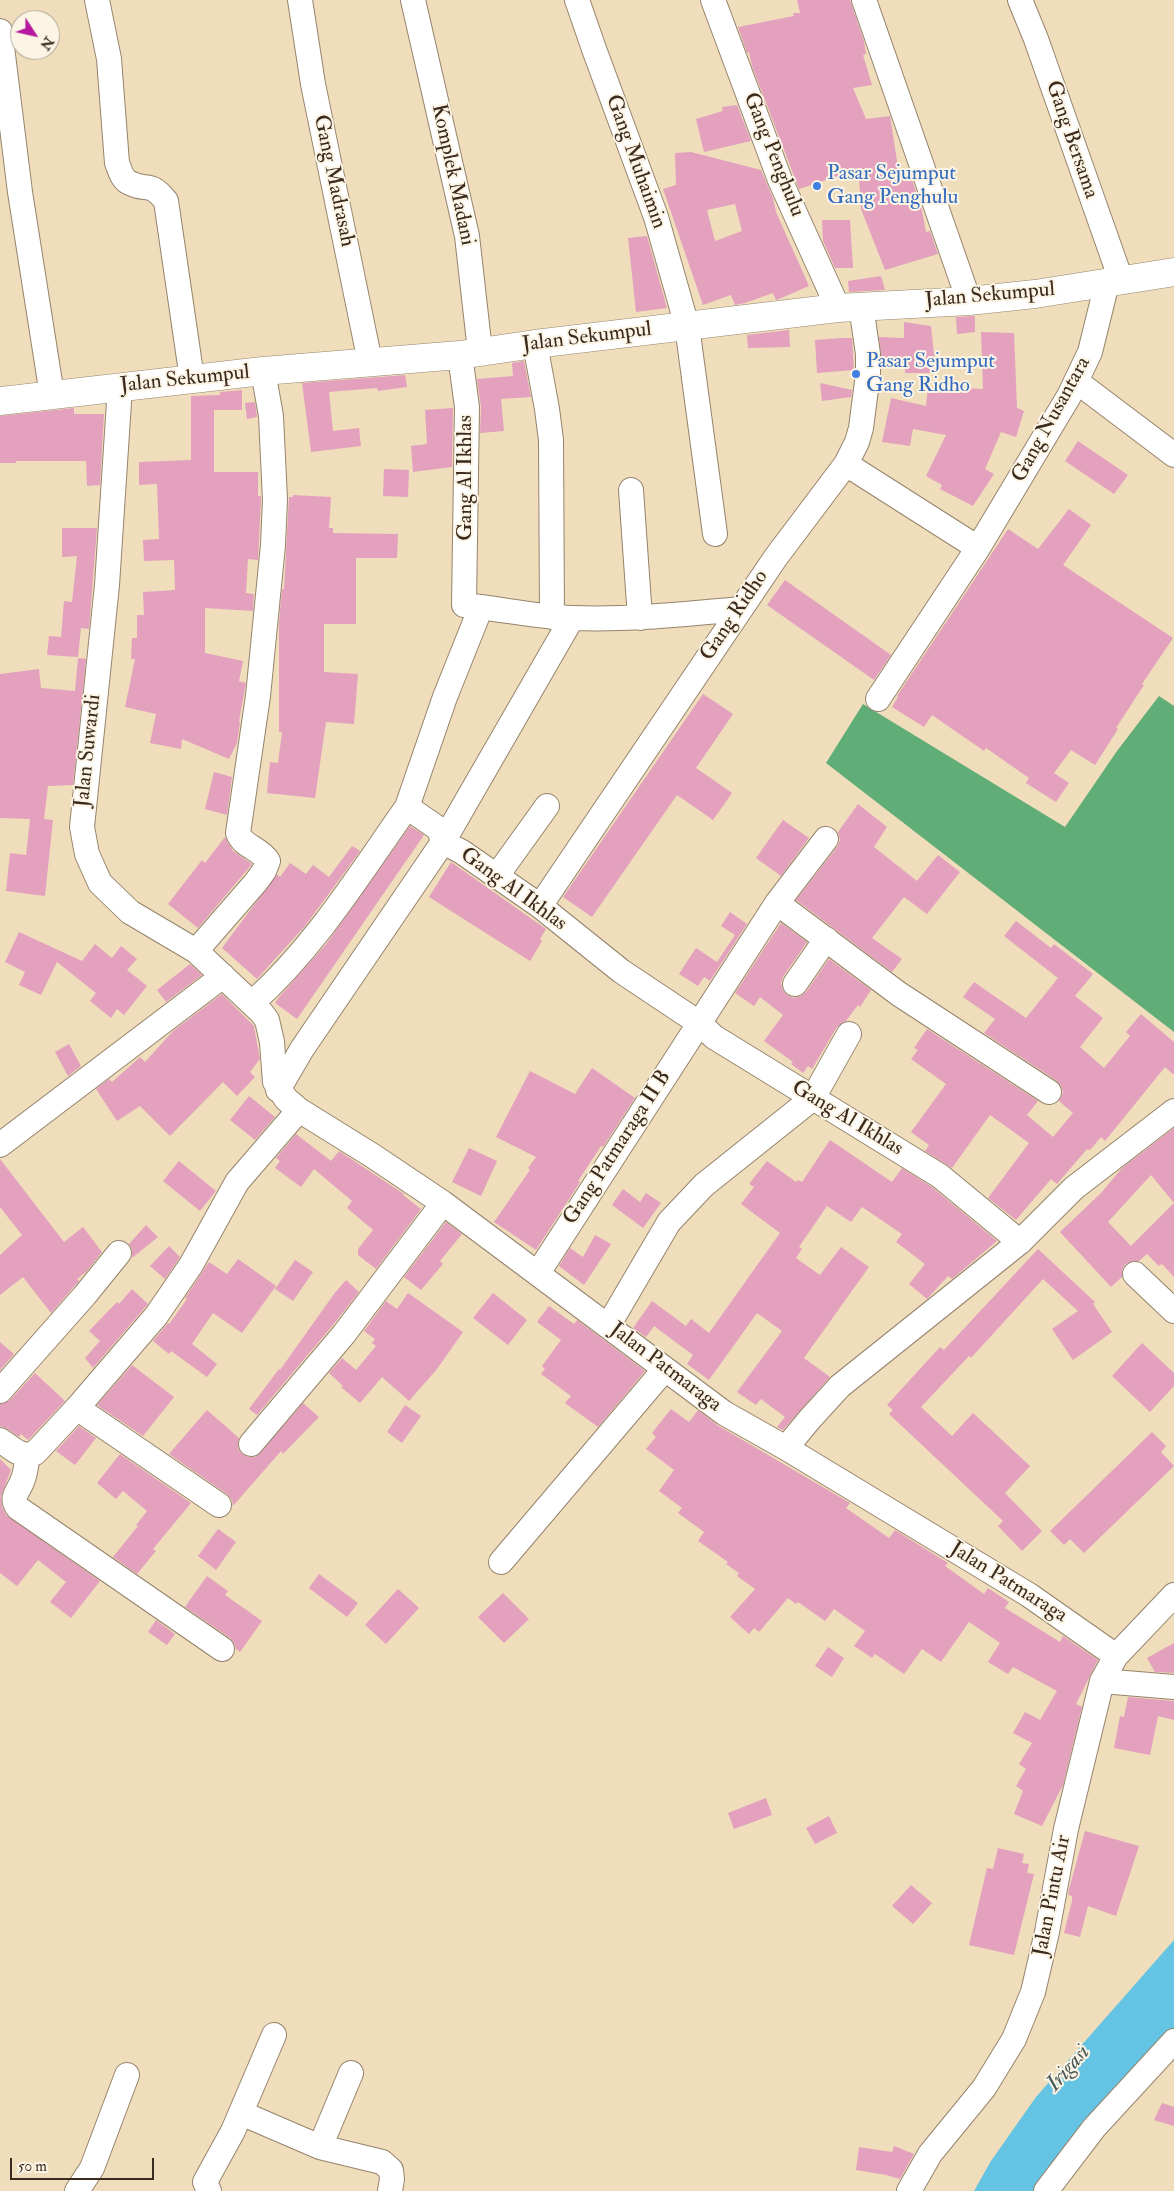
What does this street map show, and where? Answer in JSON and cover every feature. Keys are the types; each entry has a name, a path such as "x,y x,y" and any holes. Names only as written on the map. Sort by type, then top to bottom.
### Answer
{"main road":[{"name":"Jalan Sekumpul","path":"0,401 264,371 470,353 849,307 969,301 1174,272"}],"street":[{"path":"97,0 109,59 117,163 122,176 130,183 150,187 158,192 166,201 192,379"},
{"name":"Gang Madrasah","path":"300,0 313,84 370,362"},
{"name":"Komplek Madani","path":"413,0 467,236 470,353"},
{"name":"Gang Muhaimin","path":"577,0 656,217 688,326 715,534"},
{"name":"Gang Penghulu","path":"713,0 780,180 849,307"},
{"path":"864,0 969,301"},
{"name":"Gang Bersama","path":"1020,0 1036,39 1114,282"},
{"path":"0,31 20,192 52,395"},
{"name":"Gang Nusantara","path":"878,699 978,548 1070,396 1090,352 1114,282"},
{"name":"Gang Ridho","path":"540,906 776,557 846,464 857,442 861,428 868,354 849,307"},
{"path":"278,1090 302,1049 443,842 562,617 551,440 535,344"},
{"name":"Gang Al Ikhlas","path":"470,353 467,406 464,605 481,607"},
{"path":"196,951 256,882 268,861 264,854 243,842 238,833 258,696 273,545 275,500 271,416 264,371"},
{"path":"1076,381 1174,455"},
{"name":"Jalan Suwardi","path":"120,387 107,585 82,827 87,854 100,884 130,912 196,951 252,1002 267,1020 268,1032"},
{"path":"846,464 978,548"},
{"path":"631,490 640,618"},
{"path":"252,1002 289,968 330,918 407,807 445,697 481,607 562,617 640,618 741,609"},
{"path":"496,877 546,806"},
{"name":"Gang Al Ikhlas","path":"407,807 439,829 443,842 462,852 540,906 622,971 699,1023 714,1037 940,1176 1020,1242"},
{"name":"Gang Patmaraga II B","path":"538,1273 777,903 826,839"},
{"path":"777,903 899,994 1048,1092"},
{"path":"795,984 826,940"},
{"path":"0,1144 223,976"},
{"path":"268,1032 277,1039 302,1049"},
{"path":"268,1032 272,1042 275,1082 278,1090"},
{"path":"608,1326 646,1258 674,1216 704,1185 813,1098 849,1034"},
{"name":"Jalan Patmaraga","path":"278,1090 299,1110 373,1156 443,1203 724,1413 786,1448 1029,1595 1116,1656"},
{"path":"0,1440 20,1454 28,1456 35,1453 77,1408 156,1316 192,1265 237,1182 299,1110"},
{"path":"786,1448 840,1386 1020,1242 1074,1188 1174,1111"},
{"path":"251,1444 344,1334 443,1203"},
{"path":"0,1391 86,1295 119,1253"},
{"path":"1135,1274 1174,1311"},
{"path":"501,1562 664,1370"},
{"path":"77,1408 219,1505"},
{"path":"28,1456 24,1479 7,1502 14,1504 24,1513 222,1649"},
{"name":"Jalan Pintu Air","path":"909,2191 930,2154 984,2088 1014,2039 1024,2017 1033,1992 1047,1932 1066,1829 1102,1681 1116,1656 1174,1595"},
{"path":"1102,1681 1174,1687"},
{"path":"209,2191 205,2182 241,2113 274,2035"},
{"path":"1046,2191 1094,2128 1174,2041"},
{"path":"320,2147 351,2073"},
{"path":"78,2191 92,2168 127,2075"},
{"path":"241,2113 320,2147 382,2162 391,2170 390,2191"}],"green space":[{"path":"1159,696 1174,706 1174,1032 826,763 863,704 1065,827 1117,751"}],"water":[{"name":"Irigasi","path":"1174,1940 1174,2029 1105,2109 1044,2191 974,2191 991,2161 1036,2097"}],"building":[{"path":"797,0 850,0 864,41 866,54 863,55 872,85 853,88 866,119 890,116 900,180 912,180 921,206 926,232 930,231 938,254 885,270 861,209 859,177 851,178 850,172 799,189 738,27 794,16 793,13 800,13"},
{"path":"737,105 751,141 704,152 696,119 723,111 722,107"},
{"path":"691,152 761,170 773,198 776,212 809,286 776,300 773,293 735,305 731,295 703,305 663,189 676,185 675,153","holes":["735,204 742,231 715,241 707,210"]},
{"path":"822,220 850,220 853,268 835,268 823,241"},
{"path":"647,236 667,308 636,312 628,238"},
{"path":"881,276 885,290 849,292 848,281"},
{"path":"975,316 975,332 957,334 956,317"},
{"path":"904,322 931,326 936,373 905,373 905,366 882,368 879,337 904,338"},
{"path":"789,330 790,347 748,348 747,335"},
{"path":"981,332 1014,333 1017,408 1024,411 1016,437 1001,432 985,469 994,474 973,506 940,489 942,485 926,476 946,435 913,429 910,446 882,442 891,398 926,406 928,387 983,389"},
{"path":"852,338 854,370 817,373 815,340"},
{"path":"524,361 531,397 501,399 504,431 480,433 481,407 477,379 513,376 512,363"},
{"path":"405,375 407,387 378,391 377,388 329,392 333,431 359,428 361,446 311,452 302,383"},
{"path":"820,383 852,390 851,397 822,401"},
{"path":"242,390 242,410 214,410 214,472 258,472 258,496 261,496 261,500 258,560 248,559 246,593 254,594 253,611 205,608 205,653 243,661 239,681 246,683 237,743 229,759 182,739 181,749 150,743 156,714 125,707 135,659 131,659 132,638 137,638 137,615 144,615 143,592 175,590 174,560 144,561 143,540 159,539 157,484 139,485 139,462 191,460 191,396 220,395 220,392"},
{"path":"255,402 257,417 247,419 245,403"},
{"path":"74,408 74,414 104,414 100,485 87,486 86,461 16,461 16,463 0,463 0,416"},
{"path":"453,408 452,467 413,472 411,446 427,444 425,410"},
{"path":"1078,441 1128,475 1114,494 1065,461"},
{"path":"384,469 409,470 408,497 383,496"},
{"path":"293,495 331,497 329,528 333,528 333,533 398,534 397,558 356,558 356,624 324,624 324,672 358,674 354,724 326,722 315,798 267,793 270,762 278,763 282,732 279,732 279,623 282,589 284,589 289,497 293,497"},
{"path":"1069,509 1091,525 1063,565 1173,638 1142,684 1144,685 1095,765 1071,750 1054,773 1069,783 1056,802 1026,783 1029,778 986,748 984,751 932,715 924,727 892,707 897,696 1008,529 1038,549"},
{"path":"62,528 97,528 89,629 81,628 78,657 47,655 49,636 61,637 64,601 72,602 77,556 62,557"},
{"path":"785,580 891,655 874,680 767,605"},
{"path":"78,658 86,659 73,785 48,786 44,819 53,820 45,896 6,891 10,853 26,855 30,819 0,818 0,674 39,669 41,688 75,691"},
{"path":"703,694 733,714 696,768 732,793 713,820 677,795 592,917 563,897"},
{"path":"214,772 232,777 227,815 205,809"},
{"path":"858,804 887,827 874,847 917,881 938,855 960,872 927,914 904,897 872,938 902,959 892,972 796,900 837,847 840,840 838,832"},
{"path":"783,820 809,838 781,876 756,858"},
{"path":"410,826 424,835 297,1019 275,1003 327,943"},
{"path":"225,837 233,851 252,864 198,928 168,904 202,860 205,863"},
{"path":"352,846 360,851 305,926 257,979 222,948 277,874 280,877 290,863 306,874 313,865 329,877"},
{"path":"451,862 546,929 540,939 542,941 530,961 429,897"},
{"path":"730,912 747,924 710,981 704,977 698,986 679,974 696,948 717,962 735,935 721,926"},
{"path":"1016,921 1051,948 1054,944 1093,974 1075,996 1103,1018 1080,1047 1104,1068 1130,1036 1126,1032 1141,1014 1174,1042 1174,1075 1165,1067 1105,1141 1101,1137 1090,1150 1087,1149 1057,1184 1051,1179 1016,1220 988,1198 1029,1143 990,1115 952,1168 925,1151 929,1145 911,1132 946,1084 911,1059 918,1050 914,1048 927,1029 1038,1101 1027,1115 1053,1137 1073,1113 1059,1101 1063,1092 1057,1081 984,1033 995,1019 963,997 974,982 1026,1018 1058,978 1004,936"},
{"path":"781,923 807,942 783,977 781,983 787,995 794,998 806,992 829,959 871,990 860,1007 858,1005 846,1021 837,1027 812,1069 808,1066 803,1073 791,1064 793,1062 764,1041 783,1015 760,997 754,1006 735,993"},
{"path":"19,932 82,961 95,944 112,958 121,946 137,959 127,970 147,986 124,1015 117,1009 111,1018 90,1001 96,993 57,962 41,995 19,985 25,972 5,962"},
{"path":"190,964 202,975 166,1002 157,990"},
{"path":"222,994 254,1026 260,1059 250,1072 255,1077 237,1096 223,1082 170,1136 140,1106 117,1121 96,1089 109,1079 112,1082 140,1057 145,1062 173,1031"},
{"path":"69,1044 81,1066 68,1076 55,1052"},
{"path":"592,1068 635,1098 578,1181 580,1182 536,1250 494,1222 530,1170 528,1168 536,1157 496,1137 530,1071 575,1094"},
{"path":"249,1096 275,1117 255,1140 230,1120"},
{"path":"1174,1128 1174,1203 1174,1277 1162,1264 1159,1266 1147,1254 1139,1261 1125,1264 1122,1270 1122,1277 1111,1287 1060,1232 1101,1193 1122,1168","holes":["1151,1175 1174,1203 1131,1246 1108,1222"]},
{"path":"296,1134 331,1161 339,1151 404,1194 421,1209 376,1269 358,1255 358,1249 373,1230 347,1208 352,1201 314,1169 301,1187 275,1168 280,1161 276,1158"},
{"path":"830,1140 892,1182 902,1168 932,1187 997,1241 952,1279 948,1276 927,1299 909,1284 925,1264 896,1242 902,1234 862,1207 851,1222 827,1206 799,1247 802,1249 796,1258 820,1275 841,1247 869,1267 804,1358 830,1377 783,1430 777,1427 785,1417 761,1399 756,1405 737,1392 782,1331 757,1313 709,1380 687,1364 693,1355 654,1326 646,1337 633,1328 652,1301 686,1326 691,1319 709,1333 780,1233 741,1204 754,1187 749,1184 767,1161 796,1182 798,1180 802,1182"},
{"path":"469,1148 497,1161 481,1196 452,1182"},
{"path":"0,1159 64,1242 83,1227 102,1252 86,1272 77,1279 79,1281 51,1313 23,1277 0,1295 0,1255 22,1235 0,1207"},
{"path":"179,1161 216,1191 200,1211 163,1181"},
{"path":"623,1189 640,1202 646,1193 661,1203 643,1228 612,1205"},
{"path":"446,1222 462,1234 440,1261 443,1264 421,1290 404,1277"},
{"path":"146,1225 158,1237 132,1258 132,1249 129,1244"},
{"path":"595,1235 611,1244 584,1285 559,1266 570,1248 583,1257"},
{"path":"169,1246 180,1257 165,1279 150,1266"},
{"path":"1038,1249 1095,1302 1093,1304 1112,1332 1073,1360 1052,1329 1078,1311 1043,1279 971,1358 969,1356 921,1407 952,1436 973,1413 1030,1466 1005,1493 1042,1531 1022,1551 998,1526 1003,1521 889,1414 893,1410 887,1405 940,1347 944,1350"},
{"path":"238,1259 276,1286 242,1333 213,1313 192,1344 217,1364 207,1377 171,1351 169,1354 153,1341 169,1324 187,1299 185,1298 209,1262 227,1274"},
{"path":"295,1260 313,1272 293,1301 275,1289"},
{"path":"346,1280 359,1292 257,1415 249,1409"},
{"path":"132,1289 148,1304 93,1368 85,1358 100,1341 89,1331 117,1302 119,1304"},
{"path":"408,1293 463,1332 437,1369 409,1401 382,1377 360,1403 341,1387 343,1386 329,1373 342,1358 356,1370 376,1346 372,1343 375,1339 364,1331 386,1301 397,1309"},
{"path":"493,1293 527,1320 508,1345 473,1318"},
{"path":"549,1306 574,1324 577,1320 645,1371 598,1427 565,1403 571,1396 541,1374 545,1369 542,1366 561,1340 537,1322"},
{"path":"0,1342 14,1354 0,1370"},
{"path":"1142,1343 1174,1373 1174,1386 1150,1412 1112,1376"},
{"path":"132,1365 174,1397 143,1436 97,1405"},
{"path":"35,1373 65,1401 28,1440 21,1434 19,1437 0,1426 0,1404 10,1400"},
{"path":"303,1403 319,1417 283,1454 281,1451 233,1506 232,1500 227,1494 169,1454 207,1410 239,1438 238,1448 242,1454 248,1457 256,1457"},
{"path":"405,1405 421,1416 402,1443 387,1432"},
{"path":"671,1409 689,1422 698,1410 717,1425 850,1503 846,1508 889,1538 895,1530 948,1563 945,1566 984,1594 988,1588 1009,1602 1005,1608 1060,1642 1063,1636 1098,1660 1076,1704 1082,1707 1063,1785 1042,1826 1014,1814 1023,1791 1016,1786 1026,1769 1019,1764 1032,1743 1013,1733 1025,1712 1040,1720 1057,1691 1013,1667 1008,1674 988,1662 1000,1643 969,1622 941,1662 922,1649 904,1674 875,1654 872,1658 854,1646 865,1631 834,1609 825,1621 798,1602 796,1604 788,1598 759,1632 754,1628 749,1634 730,1617 755,1589 737,1576 739,1573 726,1564 728,1562 698,1541 704,1532 678,1513 682,1508 659,1491 674,1470 646,1449 656,1437 652,1433"},
{"path":"79,1426 96,1438 75,1465 56,1451"},
{"path":"1152,1432 1166,1446 1161,1452 1174,1466 1084,1553 1070,1539 1064,1545 1050,1531"},
{"path":"120,1454 191,1503 153,1549 156,1551 137,1574 113,1557 138,1526 136,1525 147,1511 123,1491 116,1499 97,1483"},
{"path":"0,1459 11,1470 1,1496 2,1507 6,1515 100,1581 71,1618 50,1602 66,1582 38,1560 17,1586 0,1573"},
{"path":"218,1529 236,1542 216,1570 198,1556"},
{"path":"319,1574 358,1603 347,1617 309,1588"},
{"path":"207,1576 228,1591 225,1595 262,1621 240,1652 236,1649 230,1638 185,1607"},
{"path":"398,1589 419,1608 386,1644 365,1625"},
{"path":"503,1593 529,1619 504,1643 478,1617"},
{"path":"156,1620 175,1634 167,1645 148,1632"},
{"path":"1174,1643 1174,1673 1155,1672 1147,1658"},
{"path":"828,1647 844,1658 832,1677 815,1666"},
{"path":"1128,1697 1174,1701 1174,1720 1158,1716 1150,1755 1114,1748 1120,1716 1124,1717"},
{"path":"766,1798 772,1815 734,1829 728,1813"},
{"path":"829,1816 837,1833 815,1844 806,1828"},
{"path":"1085,1831 1139,1846 1116,1916 1088,1906 1080,1937 1064,1933 1072,1901 1072,1896 1068,1895 1069,1889"},
{"path":"998,1848 1024,1854 1022,1863 1029,1864 1027,1873 1034,1874 1014,1955 969,1945 987,1868 993,1869"},
{"path":"911,1885 932,1903 913,1924 892,1906"},
{"path":"1162,2103 1174,2107 1174,2126 1154,2120"},
{"path":"894,2146 914,2154 900,2179 856,2170 859,2147 892,2152"}],"place":[{"name":"Pasar Sejumput Gang Penghulu","path":"817,186"},
{"name":"Pasar Sejumput Gang Ridho","path":"856,374"}]}
